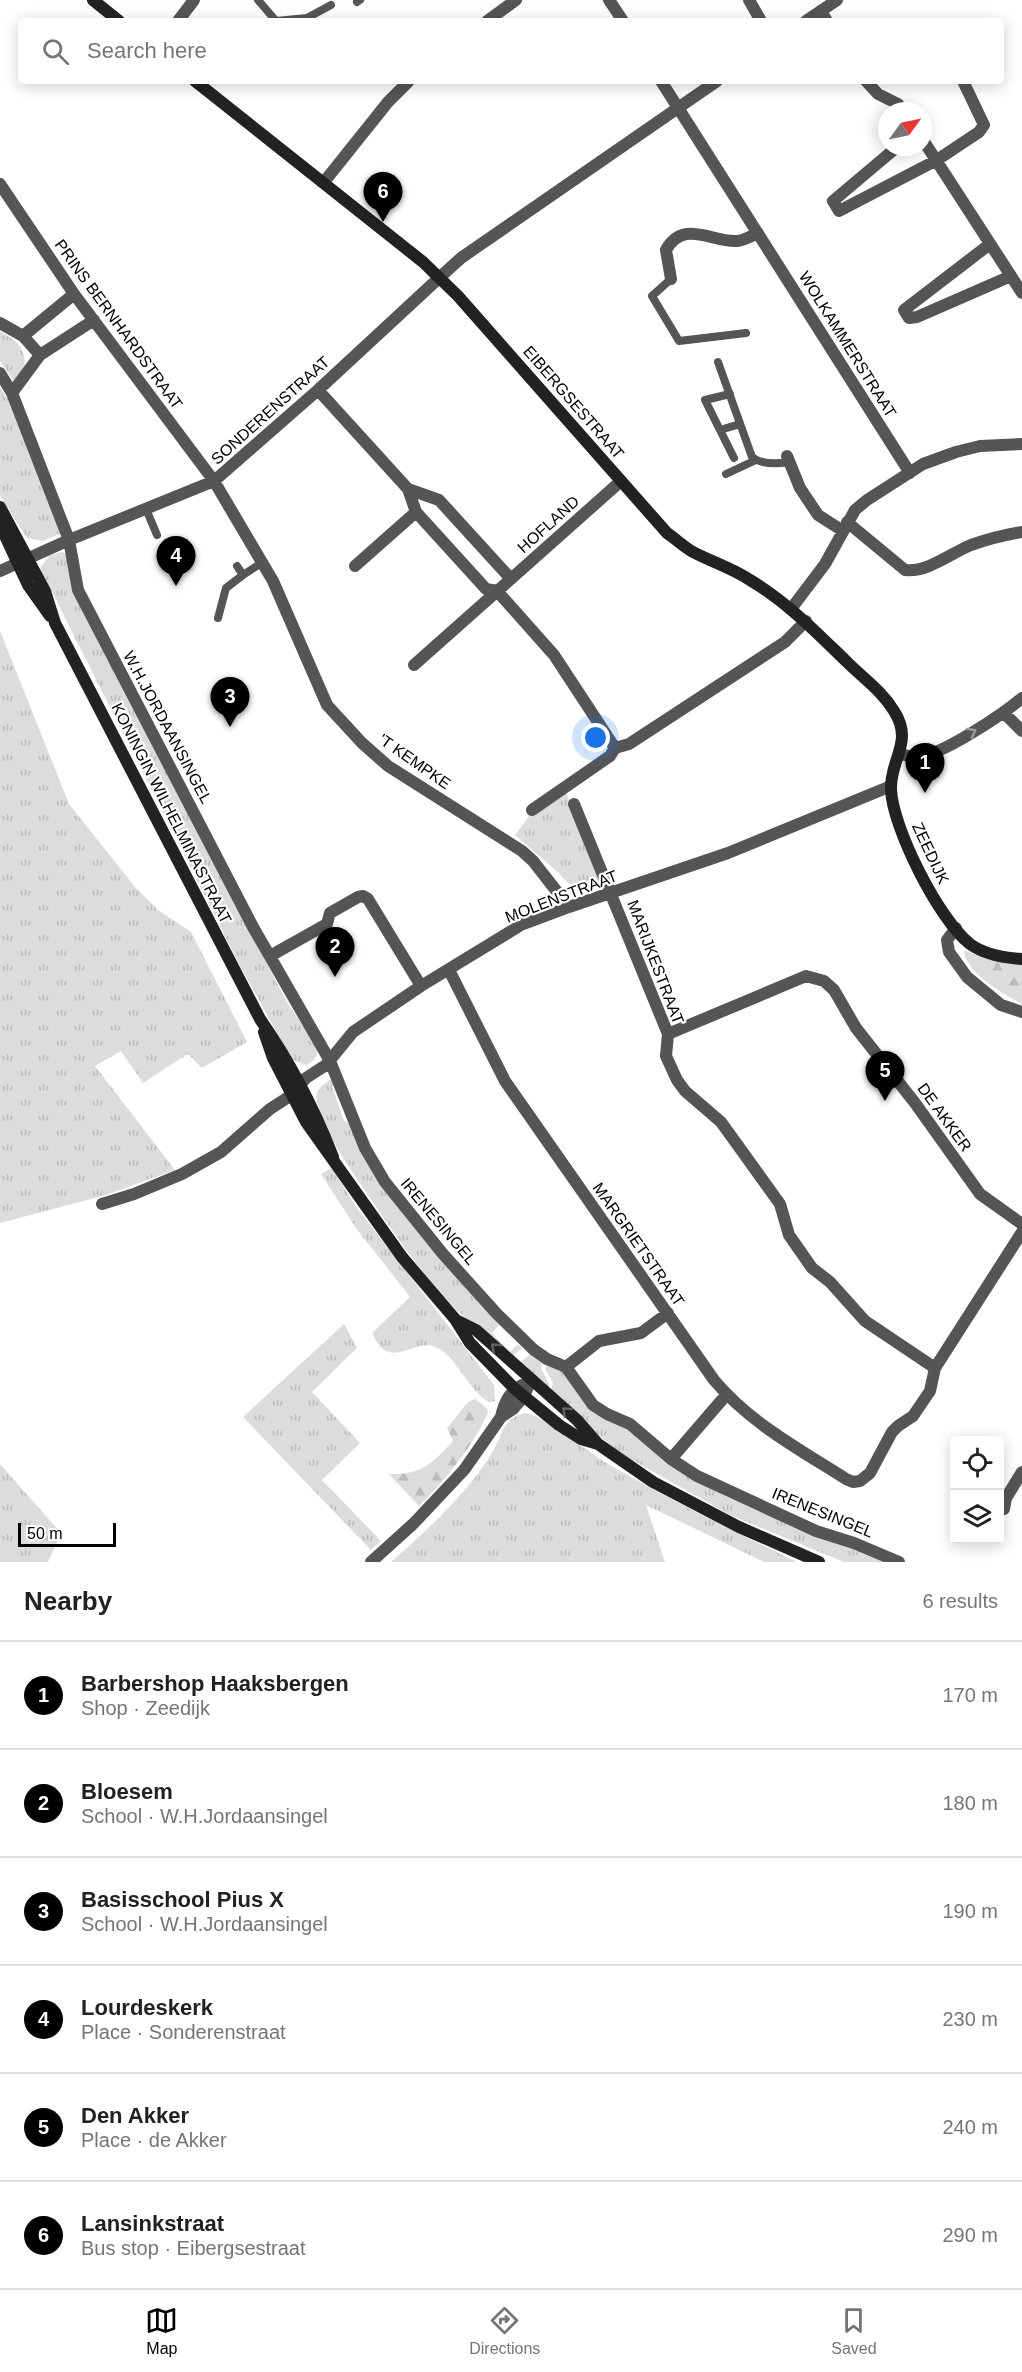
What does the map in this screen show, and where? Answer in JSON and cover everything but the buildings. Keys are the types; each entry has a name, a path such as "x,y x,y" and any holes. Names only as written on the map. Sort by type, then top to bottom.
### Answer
{"main road":[{"path":"93,0 115,18"},
{"name":"EIBERGSESTRAAT","path":"199,84 423,262 466,305 667,533 692,551 748,578 806,621 882,695 894,710 903,732 899,753"},
{"name":"KONINGIN WILHELMINASTRAAT","path":"0,507 24,562 36,598 56,623 260,1019 284,1053 296,1088 319,1122 333,1157 402,1257 455,1319 470,1343 520,1393 581,1439 598,1444"},
{"name":"KONINGIN WILHELMINASTRAAT","path":"0,525 24,562"},
{"path":"891,786 899,753"},
{"name":"ZEEDIJK","path":"891,786 892,802 931,895 970,944 988,953 1022,959"},
{"name":"KONINGIN WILHELMINASTRAAT","path":"455,1319 476,1330 577,1420 598,1444 653,1482 739,1527 819,1562"}],"street":[{"path":"180,18 194,0"},
{"path":"492,18 516,0"},
{"path":"609,0 621,18"},
{"path":"749,0 759,18"},
{"path":"824,16 837,0"},
{"path":"324,182 388,102 406,84"},
{"name":"WOLKAMMERSTRAAT","path":"663,84 910,473"},
{"name":"SONDERENSTRAAT","path":"0,571 69,540 214,481 318,390 461,258 713,84"},
{"path":"869,84 878,94 894,102"},
{"path":"886,156 833,201 839,211 937,160 979,132 984,125 964,84"},
{"path":"932,153 1022,293"},
{"name":"PRINS BERNHARDSTRAAT","path":"2,192 74,294 214,481"},
{"path":"671,279 666,250 673,240 684,235 698,233 736,241 758,233"},
{"path":"990,244 904,310 909,318 917,317 1011,276"},
{"path":"23,336 74,294"},
{"path":"12,393 40,355 94,320"},
{"path":"0,323 23,336 40,355"},
{"name":"W.H.JORDAANSINGEL","path":"0,374 12,393 69,540 78,590 270,956 330,1061"},
{"path":"318,390 408,489 416,512 486,589 497,591 554,655 615,747"},
{"path":"791,609 825,564 855,510 867,500 923,464 956,452 980,446 1022,444"},
{"path":"788,459 800,488 818,515 845,526 905,570 915,571 994,537 1022,532"},
{"name":"'T KEMPKE","path":"214,481 262,562 327,705 362,743 388,766 522,851 533,861 569,907"},
{"name":"HOFLAND","path":"414,665 621,481"},
{"path":"408,489 440,500 511,579"},
{"path":"356,566 416,512"},
{"path":"532,810 610,756 615,747 629,744 785,642 806,621"},
{"path":"899,753 916,758 927,755 1004,713 1022,698"},
{"path":"1004,713 1022,731"},
{"name":"MOLENSTRAAT","path":"102,1204 134,1194 202,1164 221,1152 330,1061 353,1032 421,986 521,926 569,907 728,853 891,786"},
{"name":"MARIJKESTRAAT","path":"574,804 612,892 668,1034 666,1056 677,1080 685,1091 721,1122 780,1204 789,1234 812,1268 830,1282 865,1321 935,1368"},
{"path":"270,956 327,924 330,913 363,896 368,899 421,986"},
{"path":"956,928 947,940 949,952 967,977 1001,1005 1022,1012"},
{"name":"MARGRIETSTRAAT","path":"449,970 505,1082 727,1394 758,1423 846,1479 853,1482 861,1481 870,1473 892,1432 913,1416 930,1390 935,1368"},
{"name":"DE AKKER","path":"668,1034 806,976 824,981 834,990 856,1028 915,1103 980,1194 1022,1224"},
{"name":"IRENESINGEL","path":"330,1061 365,1148 385,1182 406,1210 517,1334 547,1359 566,1367 593,1405 630,1424 671,1459 697,1476 816,1531 854,1543 899,1562"},
{"path":"935,1368 1022,1232"},
{"path":"566,1367 599,1341 641,1334 668,1313"},
{"path":"371,1562 413,1524 464,1470 501,1417 513,1409 520,1393 531,1380"},
{"path":"671,1459 727,1394"},
{"path":"1004,1509 1006,1498 1022,1472"}],"lane":[{"path":"258,0 273,18"},
{"path":"307,18 331,5"},
{"path":"671,279 652,296 679,341 747,333"},
{"path":"718,362 752,457 756,460 780,464 788,459"},
{"path":"730,394 705,400 735,458"},
{"path":"720,430 740,424"},
{"path":"726,474 756,460"},
{"path":"146,509 157,535"},
{"path":"218,618 226,588 262,562"},
{"path":"237,566 243,575"}],"green space":[{"path":"0,331 20,346 24,355 25,369 15,383 0,361"},
{"path":"0,387 11,404 64,532 43,541 27,538 0,496"},
{"path":"63,552 68,557 200,837 287,1002 317,1047 315,1058 306,1065 292,1060 239,964 40,568 50,555"},
{"path":"0,631 69,804 135,887 158,910 191,932 247,1042 202,1068 189,1055 186,1055 143,1083 121,1051 95,1066 175,1170 106,1195 0,1223"},
{"path":"565,791 607,882 581,886 569,883 515,835 533,811"},
{"path":"964,950 985,959 1022,964 1022,1004 978,975 966,959"},
{"path":"331,1079 335,1083 332,1086 344,1121 350,1124 444,1262 499,1325 492,1333 510,1352 518,1344 522,1348 511,1358 471,1324 438,1290 401,1242 346,1162 317,1109 319,1107 318,1091"},
{"path":"332,1168 357,1208 494,1385 495,1401 489,1402 481,1396 448,1356 433,1346 426,1345 391,1352 378,1344 372,1333 410,1297 356,1228 321,1174"},
{"path":"344,1324 357,1348 312,1392 360,1443 322,1480 381,1541 371,1550 243,1417"},
{"path":"529,1355 542,1363 541,1368 549,1384 548,1391 518,1364"},
{"path":"547,1365 563,1372 680,1470 725,1496 891,1562 844,1562 730,1515 618,1452 551,1393 553,1382 545,1369"},
{"path":"475,1399 487,1409 488,1413 458,1462 419,1506 389,1474 418,1470 439,1456 453,1441 447,1428 468,1402"},
{"path":"526,1413 548,1423 598,1458 655,1490 797,1562 764,1562 646,1505 665,1562 391,1562 471,1483 492,1453 507,1423"},
{"path":"0,1464 61,1533 48,1562 0,1562"}],"place":[{"name":"Lansinkstraat","path":"383,222"},
{"name":"Lourdeskerk","path":"176,586"},
{"name":"Basisschool Pius X","path":"230,727"},
{"name":"Barbershop Haaksbergen","path":"925,793"},
{"name":"Bloesem","path":"335,977"},
{"name":"Den Akker","path":"885,1101"}]}
